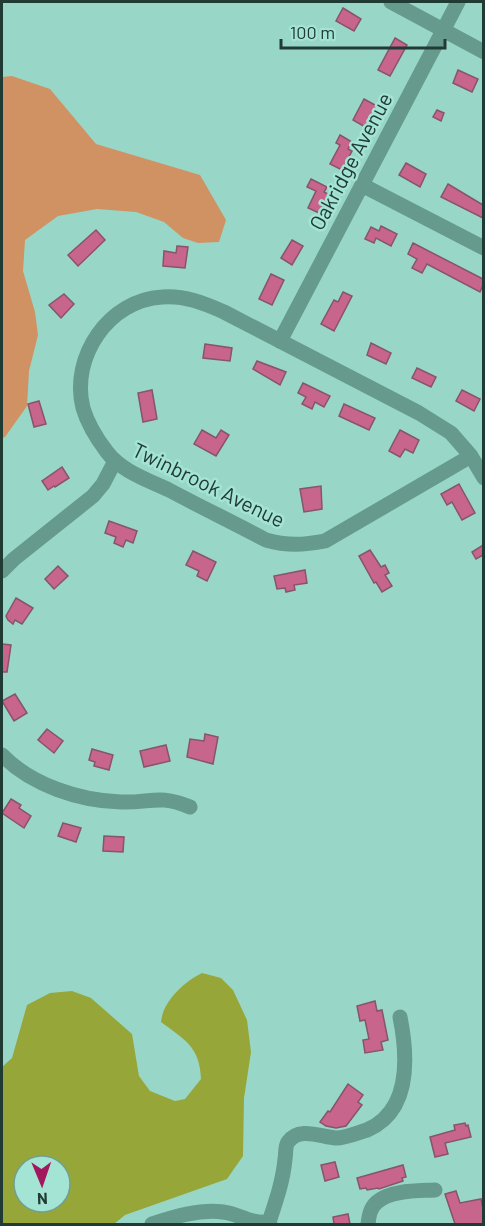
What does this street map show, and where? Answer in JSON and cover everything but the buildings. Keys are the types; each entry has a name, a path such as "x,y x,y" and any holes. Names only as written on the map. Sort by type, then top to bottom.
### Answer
{"street":[{"path":"391,2 483,52"},
{"name":"Oakridge Avenue","path":"280,341 458,2"},
{"path":"362,185 483,248"},
{"name":"Twinbrook Avenue","path":"471,456 325,541 303,545 279,544 267,540 115,461 93,432 83,408 81,395 86,356 98,333 115,314 150,298 188,298 224,312 419,413 451,433 471,456 483,478"},
{"path":"2,571 88,501 103,484 115,461"},
{"path":"2,755 20,771 39,781 87,798 124,802 154,798 166,799 190,807"},
{"path":"152,1224 202,1211 224,1212 257,1223 269,1223 284,1173 287,1143 293,1137 304,1132 338,1138 357,1134 377,1125 395,1107 400,1095 405,1060 400,1017"},
{"path":"368,1224 370,1211 382,1199 413,1191 435,1190"}],"shaded area":[{"path":"12,76 50,89 96,144 200,175 226,220 219,242 198,243 183,238 164,222 136,212 97,209 58,216 25,240 23,271 35,312 38,335 29,371 27,406 2,438 2,77"},
{"path":"202,973 221,978 233,990 247,1020 251,1052 244,1098 243,1156 227,1179 125,1215 114,1224 2,1224 2,1067 12,1058 27,1005 50,993 72,991 91,998 132,1034 139,1076 150,1091 175,1101 185,1099 201,1079 198,1059 190,1045 161,1022 170,1000 182,987"}]}
